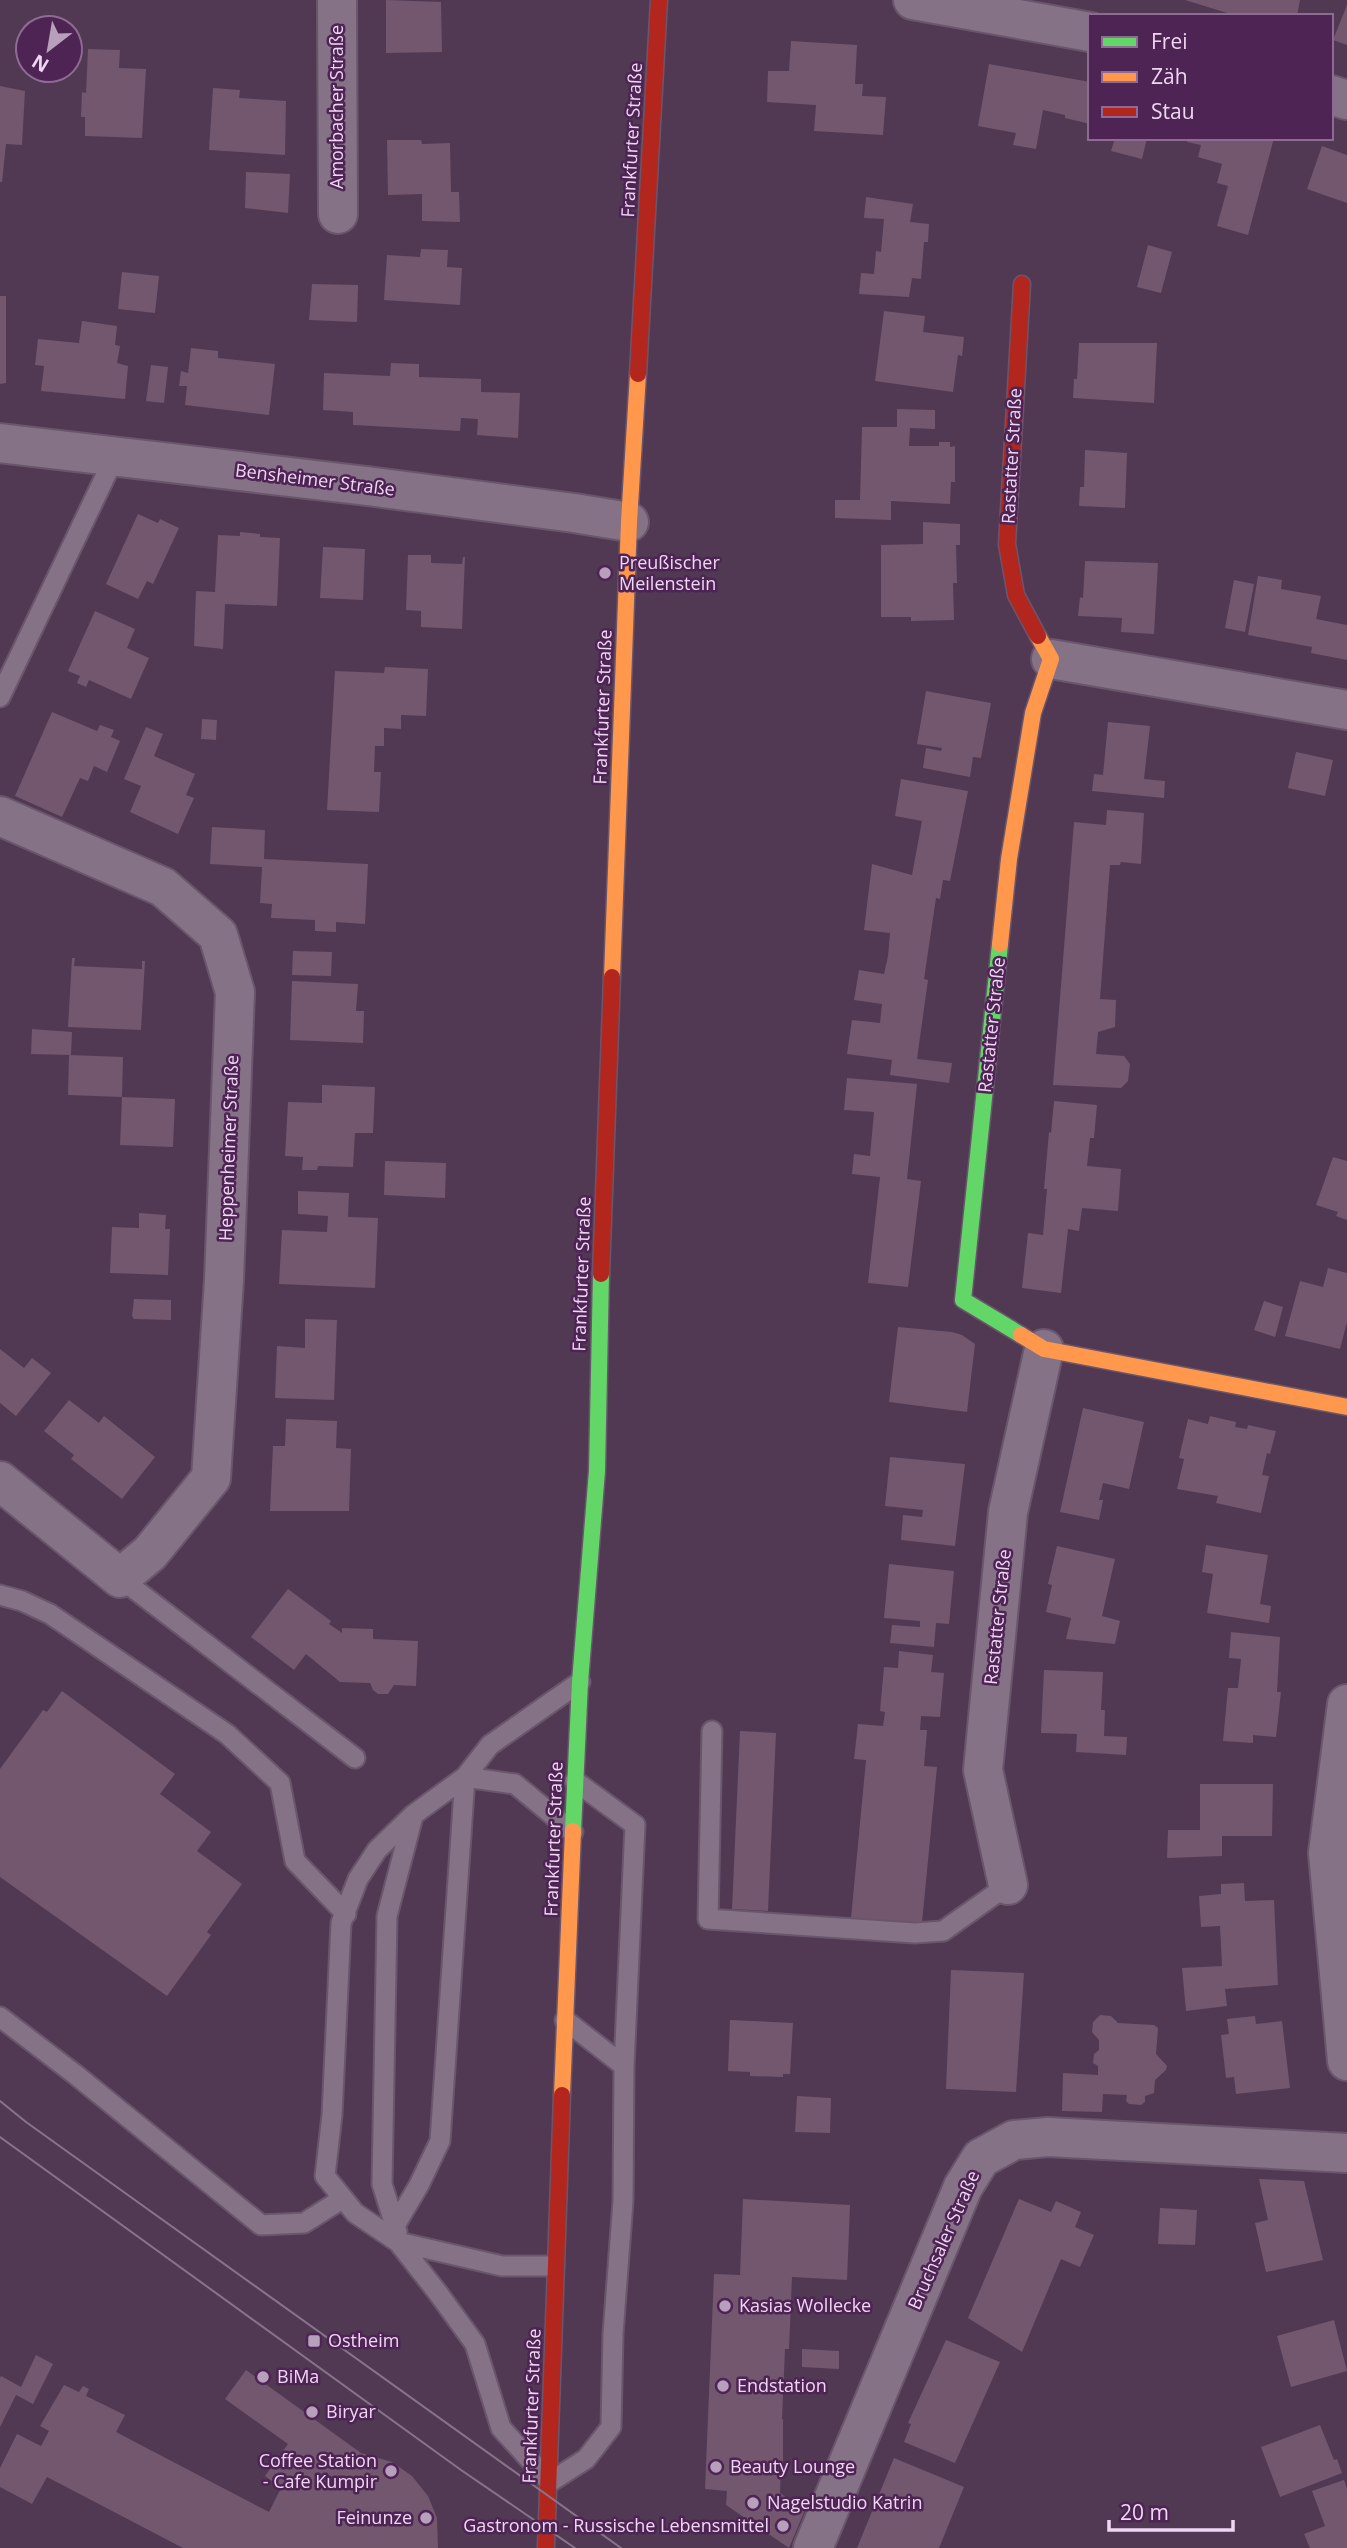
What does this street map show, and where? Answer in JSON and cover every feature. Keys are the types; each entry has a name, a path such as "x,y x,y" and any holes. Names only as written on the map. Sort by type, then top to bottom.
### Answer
{"main road":[{"name":"Frankfurter Straße","path":"546,2548 550,2482 554,2266 575,1781 597,1471 601,1258 629,522 659,0"},
{"name":"Rastatter Straße","path":"1022,284 1007,544 1016,595 1051,659 1033,713 1010,859 963,1300 1044,1349 1347,1408"}],"street":[{"name":"Amorbacher Straße","path":"337,0 338,214"},
{"path":"913,0 1088,32"},
{"name":"Bensheimer Straße","path":"0,443 408,491 629,522"},
{"path":"1051,659 1347,710"},
{"name":"Heppenheimer Straße","path":"0,816 163,887 218,936 235,992 224,1280 211,1478 150,1553 120,1578"},
{"name":"Rastatter Straße","path":"1008,1885 983,1770 1008,1512 1044,1349"},
{"path":"0,1481 120,1578"},
{"path":"1347,1704 1328,1853 1347,2061"},
{"name":"Bruchsaler Straße","path":"813,2548 963,2187 981,2158 1014,2140 1048,2137 1347,2153"}],"lane":[{"path":"0,697 115,456"},
{"path":"120,1578 355,1758"},
{"path":"0,1595 22,1601 50,1614 227,1734 280,1783 295,1861 346,1914"},
{"path":"554,2266 502,2266 397,2233 355,2213 325,2176 332,2115 341,1923 358,1879 377,1850 413,1815 465,1777 490,1745 580,1682"},
{"path":"712,1731 708,1919 915,1933 943,1931 1008,1885"},
{"path":"465,1777 515,1784 573,1832"},
{"path":"397,2233 440,2141 465,1777"},
{"path":"413,1815 387,1916 382,2184 397,2233 475,2344 500,2428 550,2482 586,2459 611,2427 613,2334 623,2201 624,2066 635,1825 575,1781"},
{"path":"0,2017 261,2225 304,2223 342,2199"},
{"path":"565,2020 624,2066"}],"building":[{"path":"386,0 441,2 442,52 386,53"},
{"path":"1185,0 1300,0 1297,14 1230,14"},
{"path":"1347,5 1347,45 1333,40"},
{"path":"791,41 857,45 855,84 863,84 862,96 886,97 883,135 814,131 816,105 767,102 768,71 789,71"},
{"path":"88,49 120,50 119,68 146,69 142,138 85,136 85,117 81,117 82,92 86,93"},
{"path":"989,64 1088,82 1088,124 1043,110 1036,149 1013,145 1016,133 978,126"},
{"path":"0,86 25,91 22,145 6,144 2,182 0,182"},
{"path":"213,88 240,90 239,98 286,101 285,155 209,150"},
{"path":"387,140 421,140 422,144 450,143 451,192 459,192 460,222 422,221 422,194 388,195"},
{"path":"1114,140 1147,140 1142,159 1111,151"},
{"path":"1273,140 1248,235 1217,226 1228,186 1217,183 1222,164 1198,157 1201,145 1187,142"},
{"path":"1322,146 1347,155 1347,203 1307,189"},
{"path":"246,172 290,174 288,213 245,208"},
{"path":"866,197 913,204 910,222 929,224 928,242 924,242 921,279 912,278 909,297 859,294 861,273 874,274 876,251 881,252 884,219 864,218"},
{"path":"1148,245 1172,252 1161,293 1137,287"},
{"path":"421,249 448,250 447,267 462,268 460,305 384,300 387,255 420,257"},
{"path":"122,272 159,276 155,313 118,309"},
{"path":"312,284 358,285 357,322 309,320"},
{"path":"0,296 6,296 6,383 0,384"},
{"path":"884,311 925,316 923,332 964,337 962,356 958,355 953,392 875,381"},
{"path":"82,321 117,326 115,345 120,346 117,363 128,366 125,399 41,391 44,366 35,365 38,339 79,343"},
{"path":"1079,343 1157,343 1154,403 1073,398"},
{"path":"191,348 218,351 218,358 275,364 269,415 185,405 187,386 179,386 181,371 188,373"},
{"path":"391,363 419,364 419,377 481,379 481,392 520,393 518,438 477,435 478,419 461,418 460,431 353,425 353,412 323,410 324,373 390,376"},
{"path":"151,365 168,367 164,403 146,401"},
{"path":"897,409 935,410 935,429 910,428 909,446 939,446 939,442 950,442 950,447 955,446 955,482 951,482 950,504 891,501 891,520 835,518 835,500 860,500 862,427 897,427"},
{"path":"1085,450 1127,453 1125,508 1079,506 1080,487 1084,487"},
{"path":"138,514 158,523 160,519 179,528 153,584 147,581 138,599 106,584"},
{"path":"923,522 960,524 960,545 956,545 957,583 953,583 954,620 911,621 911,617 881,617 881,545 923,544"},
{"path":"240,532 280,538 277,606 225,604 223,649 194,646 196,591 215,592 218,535 240,536"},
{"path":"323,547 365,549 363,600 320,598"},
{"path":"408,555 431,555 431,563 462,564 465,557 462,629 421,627 421,611 406,610"},
{"path":"1085,561 1158,563 1154,634 1121,632 1122,618 1078,616 1080,597 1083,598"},
{"path":"1258,576 1282,580 1281,589 1321,596 1316,619 1347,625 1347,660 1311,653 1312,647 1248,635"},
{"path":"1234,580 1254,584 1245,632 1225,628"},
{"path":"95,611 135,629 127,648 149,658 131,699 89,680 86,687 77,683 80,676 68,671"},
{"path":"385,667 428,669 426,716 401,715 401,729 384,728 384,746 375,746 374,772 381,772 379,812 327,810 335,671 384,673"},
{"path":"926,691 991,703 981,758 973,757 970,777 923,768 926,748 941,751 942,748 917,744"},
{"path":"52,712 97,731 100,725 114,730 111,737 120,741 107,772 94,766 88,781 80,778 62,817 15,796"},
{"path":"202,719 217,720 216,740 201,739"},
{"path":"1108,722 1150,726 1144,779 1165,781 1164,798 1092,791 1094,774 1103,775"},
{"path":"146,727 163,734 154,756 195,774 186,795 194,798 178,834 130,812 141,786 124,779"},
{"path":"1296,752 1333,760 1325,796 1288,788"},
{"path":"901,779 968,791 950,881 943,880 940,899 936,898 924,979 928,980 917,1059 952,1063 949,1083 890,1075 892,1060 847,1054 852,1020 880,1023 882,1004 854,1000 859,970 884,974 888,956 890,933 864,930 872,864 912,875 922,821 895,816"},
{"path":"1107,810 1144,813 1141,864 1121,862 1120,865 1110,865 1100,999 1116,1000 1115,1027 1098,1032 1096,1054 1124,1056 1130,1064 1128,1081 1121,1088 1053,1085 1074,822 1106,825"},
{"path":"212,827 265,830 264,859 368,864 365,924 336,922 336,932 315,931 315,920 271,918 272,904 260,903 262,867 210,864"},
{"path":"293,951 332,952 331,976 292,975"},
{"path":"72,958 75,958 74,966 142,969 142,961 145,961 141,1030 68,1027"},
{"path":"292,981 358,984 356,1011 364,1011 363,1043 290,1040"},
{"path":"32,1029 72,1032 71,1055 31,1054"},
{"path":"69,1055 123,1057 122,1097 68,1095"},
{"path":"847,1078 917,1084 907,1179 921,1181 908,1287 868,1283 880,1177 852,1174 854,1154 870,1156 874,1112 844,1110"},
{"path":"322,1085 375,1087 373,1133 355,1133 353,1167 318,1166 317,1170 302,1170 303,1157 285,1156 288,1102 322,1103"},
{"path":"122,1097 175,1099 173,1147 120,1145"},
{"path":"1054,1101 1097,1105 1094,1138 1090,1138 1087,1166 1121,1169 1118,1211 1082,1208 1079,1231 1068,1229 1061,1293 1022,1288 1028,1233 1043,1235 1047,1189 1044,1189"},
{"path":"1333,1157 1347,1161 1347,1220 1336,1216 1338,1212 1316,1205"},
{"path":"385,1161 446,1163 445,1198 384,1195"},
{"path":"298,1191 349,1193 348,1217 378,1218 375,1288 279,1284 282,1230 327,1232 328,1216 298,1214"},
{"path":"139,1213 166,1215 165,1229 170,1229 168,1275 110,1273 112,1227 139,1228"},
{"path":"1328,1268 1347,1273 1347,1322 1340,1349 1285,1336 1300,1281 1323,1287"},
{"path":"134,1299 171,1300 171,1320 134,1319"},
{"path":"1264,1301 1283,1307 1275,1337 1254,1330"},
{"path":"305,1319 337,1320 334,1400 275,1398 277,1346 305,1348"},
{"path":"898,1327 952,1332 975,1344 967,1412 889,1402"},
{"path":"0,1349 24,1368 32,1358 51,1373 16,1416 0,1403"},
{"path":"69,1400 99,1423 104,1416 155,1457 122,1499 71,1459 74,1455 44,1431"},
{"path":"1083,1408 1144,1422 1129,1489 1103,1483 1099,1500 1103,1500 1099,1520 1060,1512"},
{"path":"1210,1416 1236,1422 1235,1427 1247,1429 1248,1425 1276,1431 1262,1475 1269,1476 1261,1513 1216,1503 1218,1496 1177,1489 1184,1459 1179,1458 1188,1419 1208,1424"},
{"path":"286,1419 337,1421 336,1448 351,1449 349,1511 270,1511 273,1446 285,1446"},
{"path":"890,1457 965,1464 955,1546 901,1540 903,1515 922,1517 923,1510 885,1506"},
{"path":"1206,1545 1268,1555 1260,1604 1271,1606 1269,1623 1207,1613 1213,1574 1202,1572"},
{"path":"1057,1546 1115,1559 1102,1616 1120,1621 1115,1644 1066,1639 1071,1618 1046,1612 1052,1585 1048,1584"},
{"path":"889,1564 954,1571 949,1624 936,1623 934,1647 890,1643 892,1625 920,1627 920,1621 884,1618"},
{"path":"288,1589 331,1621 329,1624 342,1633 342,1628 373,1629 373,1639 418,1641 416,1686 394,1685 388,1694 378,1694 370,1683 340,1682 306,1654 294,1670 251,1637"},
{"path":"1231,1632 1280,1637 1277,1692 1281,1692 1276,1737 1253,1735 1253,1743 1223,1741 1228,1688 1238,1688 1241,1659 1229,1658"},
{"path":"899,1651 933,1655 931,1672 944,1673 940,1717 921,1716 920,1730 927,1730 924,1766 937,1767 922,1923 851,1918 866,1760 854,1759 858,1724 883,1726 885,1712 880,1711 884,1667 898,1668"},
{"path":"1044,1670 1103,1672 1101,1710 1105,1710 1104,1736 1127,1737 1126,1755 1076,1752 1077,1734 1041,1733"},
{"path":"62,1691 175,1774 160,1794 211,1832 197,1851 242,1884 207,1932 211,1935 167,1996 0,1877 0,1769 43,1710 47,1712"},
{"path":"740,1731 776,1733 768,1911 732,1909"},
{"path":"1200,1784 1273,1784 1272,1836 1222,1836 1222,1856 1167,1858 1168,1830 1200,1830"},
{"path":"1244,1883 1245,1901 1274,1900 1278,1985 1225,1989 1227,2006 1186,2011 1182,1968 1222,1966 1220,1926 1201,1927 1199,1896 1221,1894 1221,1884"},
{"path":"951,1970 1024,1973 1016,2092 946,2089"},
{"path":"1100,2015 1111,2016 1118,2023 1154,2025 1158,2028 1156,2054 1167,2066 1166,2070 1155,2080 1154,2093 1145,2096 1145,2102 1141,2105 1129,2104 1126,2101 1127,2095 1103,2094 1102,2112 1062,2111 1063,2073 1098,2075 1098,2066 1093,2063 1094,2054 1099,2050 1099,2040 1092,2032 1093,2022"},
{"path":"1255,2016 1256,2024 1282,2021 1290,2088 1236,2094 1234,2077 1226,2078 1221,2035 1229,2034 1227,2019"},
{"path":"730,2020 793,2023 790,2074 783,2074 783,2077 750,2076 750,2072 728,2071"},
{"path":"797,2096 831,2098 830,2133 795,2132"},
{"path":"1259,2179 1304,2181 1323,2260 1266,2272 1255,2223 1268,2220"},
{"path":"743,2199 850,2205 847,2280 792,2277 789,2349 785,2349 780,2493 805,2510 789,2548 726,2505 727,2491 705,2489 714,2274 740,2275"},
{"path":"1019,2199 1051,2212 1056,2201 1081,2212 1075,2227 1094,2235 1080,2267 1061,2259 1022,2352 968,2318"},
{"path":"1160,2208 1197,2210 1195,2245 1158,2244"},
{"path":"1334,2320 1347,2371 1291,2387 1277,2336"},
{"path":"946,2340 1000,2362 955,2463 904,2442 911,2424 908,2423"},
{"path":"802,2349 839,2351 839,2369 802,2367"},
{"path":"36,2355 53,2364 33,2404 16,2395 0,2427 1,2376 21,2387"},
{"path":"246,2370 361,2453 392,2462 412,2476 428,2496 437,2518 438,2548 183,2548 47,2477 32,2504 0,2487 0,2468 17,2434 41,2446 49,2431 40,2426 64,2385 79,2392 83,2386 89,2389 86,2396 125,2415 116,2432 269,2512 281,2488 265,2476 288,2444 225,2399"},
{"path":"1320,2425 1342,2473 1280,2497 1261,2447"},
{"path":"894,2458 964,2487 939,2548 857,2548"},
{"path":"1344,2480 1347,2489 1347,2548 1310,2548 1304,2534 1325,2526 1312,2491"}],"tram line":[{"path":"0,2101 621,2548"},
{"path":"0,2137 461,2470 575,2548"}],"traffic: fast":[{"path":"1000,944 963,1300 1021,1335"},
{"path":"573,1831 580,1682 597,1471 601,1274"}],"traffic: slow":[{"path":"612,977 629,522 638,374"},
{"path":"1000,944 1009,859 1033,713 1051,659 1038,636"},
{"path":"1021,1335 1044,1349 1347,1407"},
{"path":"562,2095 573,1831"}],"traffic: jam":[{"path":"638,374 659,0"},
{"path":"1022,284 1007,544 1016,595 1038,636"},
{"path":"601,1274 612,977"},
{"path":"546,2548 562,2095"}],"place":[{"name":"Preußischer Meilenstein","path":"605,573"},
{"name":"Kasias Wollecke","path":"725,2306"},
{"name":"Ostheim","path":"314,2341"},
{"name":"BiMa","path":"263,2377"},
{"name":"Endstation","path":"723,2386"},
{"name":"Biryar","path":"312,2412"},
{"name":"Beauty Lounge","path":"716,2467"},
{"name":"Coffee Station - Cafe Kumpir","path":"391,2471"},
{"name":"Nagelstudio Katrin","path":"753,2503"},
{"name":"Feinunze","path":"426,2518"},
{"name":"Gastronom - Russische Lebensmittel","path":"783,2526"}]}
